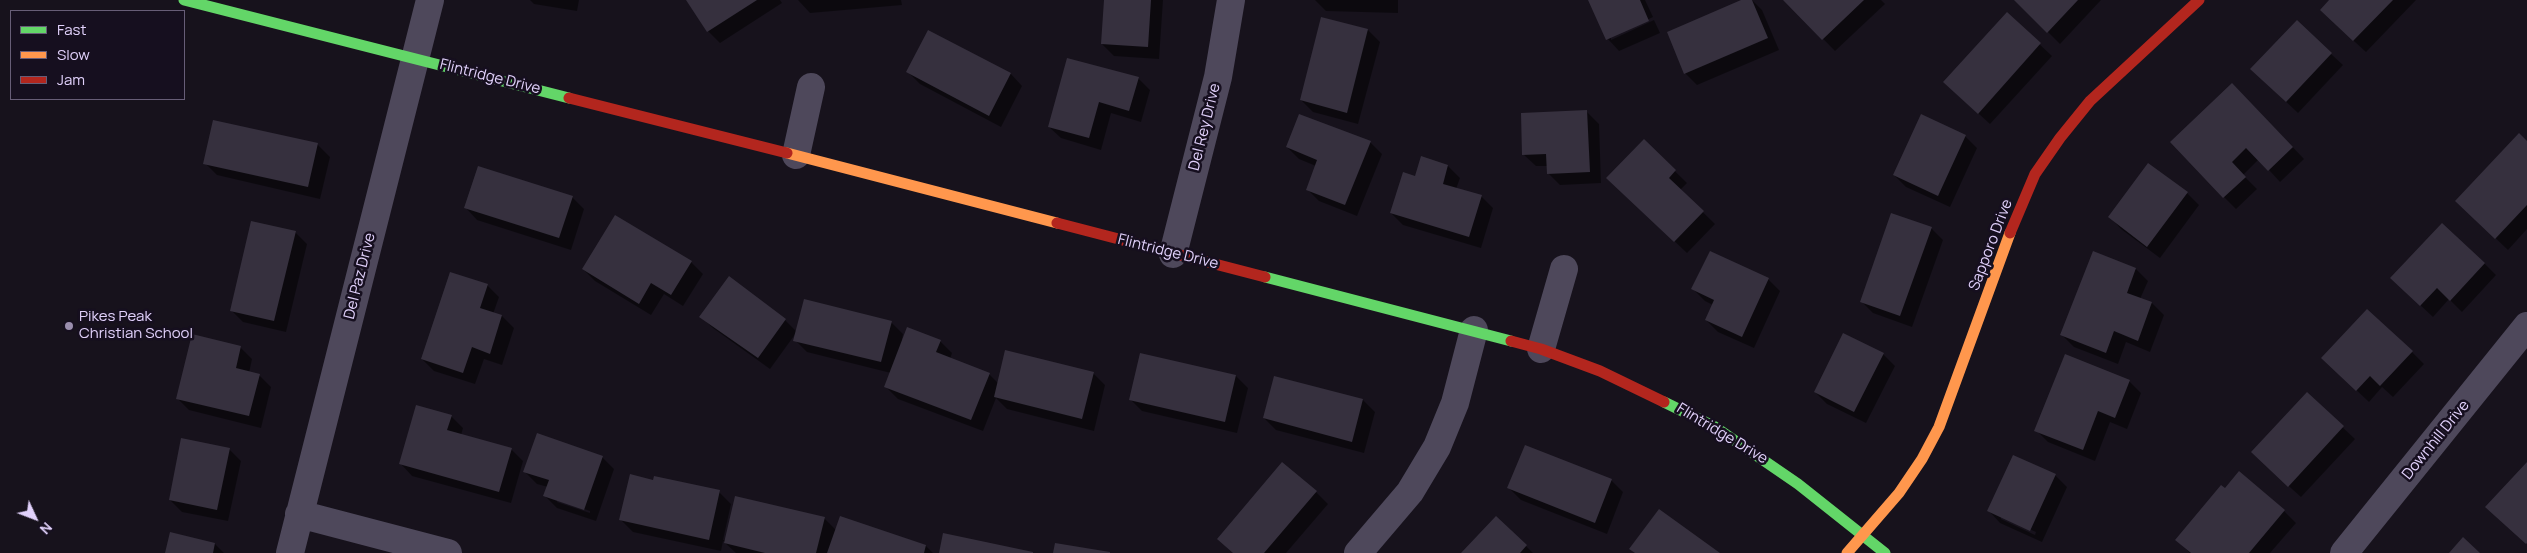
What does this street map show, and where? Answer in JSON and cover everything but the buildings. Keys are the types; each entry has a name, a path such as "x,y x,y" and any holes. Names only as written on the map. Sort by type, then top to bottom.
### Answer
{"street":[{"name":"Flintridge Drive","path":"184,0 796,155 1541,348 1600,371 1715,426 1798,484 1885,553"},
{"name":"Del Paz Drive","path":"290,553 430,0"},
{"name":"Del Rey Drive","path":"1173,254 1218,77 1231,0"},
{"name":"Sapporo Drive","path":"1862,535 1899,493 1922,459 1939,428 2015,220 2036,174 2060,138 2090,101 2199,0"},
{"path":"796,155 811,87"},
{"path":"1541,348 1564,269"},
{"name":"Downhill Drive","path":"2344,553 2527,326"},
{"path":"1358,553 1410,492 1437,447 1455,403 1474,330"},
{"path":"299,514 448,553"},
{"path":"1847,553 1862,535"}],"traffic: fast":[{"path":"184,0 569,98"},
{"path":"1265,277 1511,341"},
{"path":"1664,402 1715,427 1798,484 1885,553"}],"traffic: slow":[{"path":"787,153 1057,223"},
{"path":"1847,553 1899,493 1922,459 1939,427 2010,233"}],"traffic: jam":[{"path":"2010,233 2035,174 2060,138 2090,101 2199,0"},
{"path":"569,98 787,153"},
{"path":"1057,223 1265,277"},
{"path":"1511,341 1541,349 1600,371 1664,402"}],"place":[{"name":"Pikes Peak Christian School","path":"69,326"}]}
